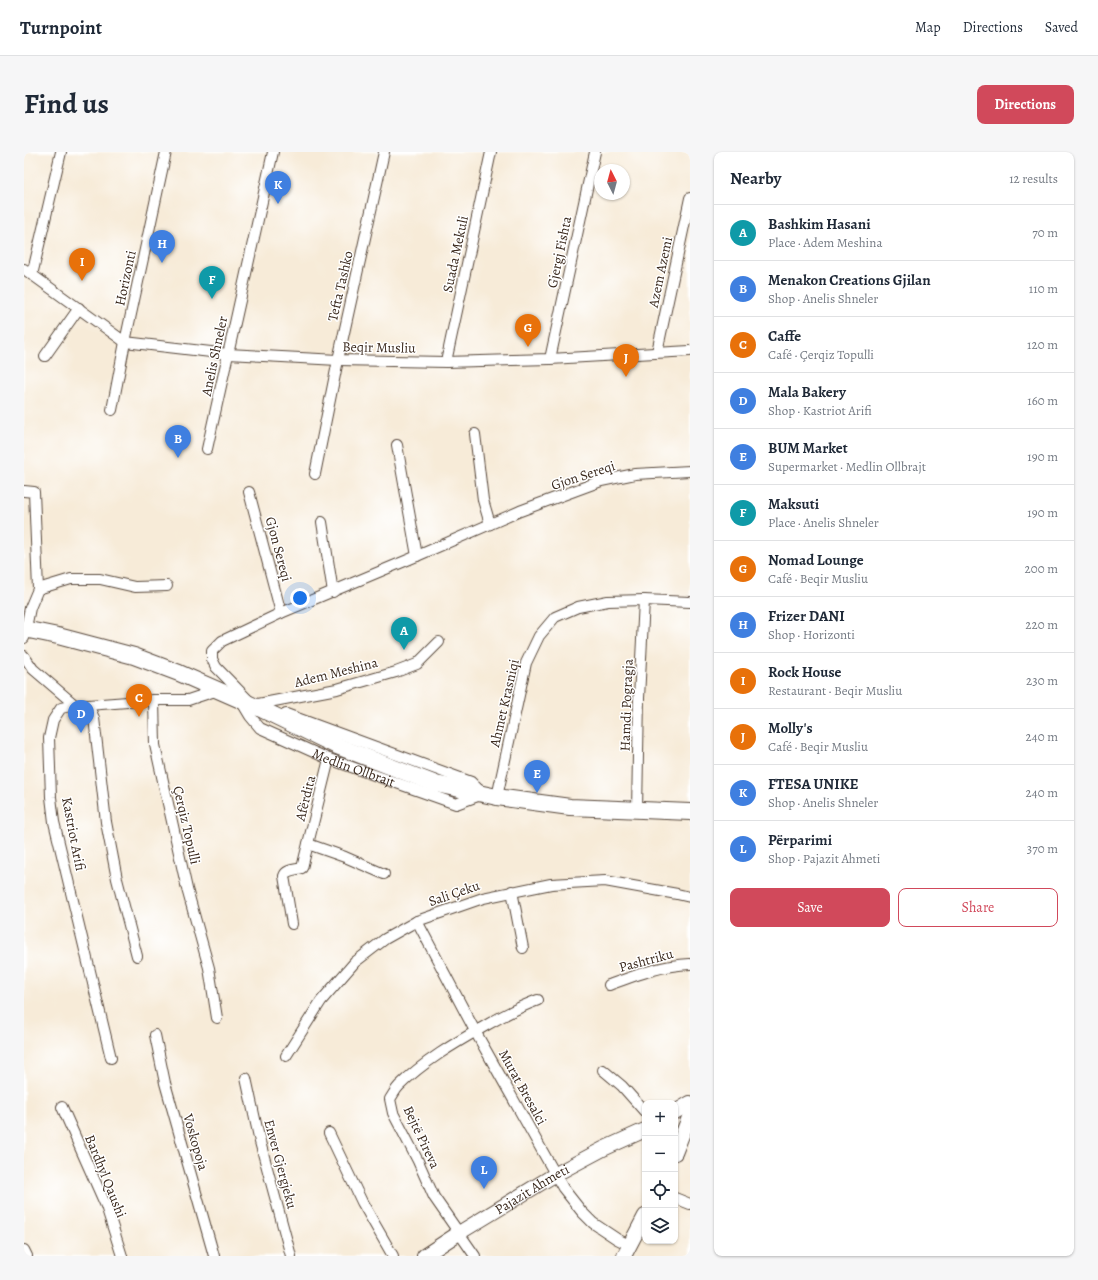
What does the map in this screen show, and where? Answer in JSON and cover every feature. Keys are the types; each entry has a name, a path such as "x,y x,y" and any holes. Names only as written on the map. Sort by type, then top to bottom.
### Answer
{"main road":[{"name":"Medlin Ollbrajt","path":"25,632 58,636 134,656 179,673 251,704 338,746 436,784 490,796 570,807 637,811 690,812"}],"street":[{"path":"28,272 61,152"},
{"name":"Horizonti","path":"112,410 125,342 166,152"},
{"name":"Anelis Shneler","path":"207,449 273,152"},
{"name":"Tefta Tashko","path":"315,474 338,360 384,152"},
{"name":"Suada Mekuli","path":"446,362 491,152"},
{"name":"Gjergj Fishta","path":"550,358 595,152"},
{"name":"Azem Azemi","path":"657,352 690,198"},
{"name":"Beqir Musliu","path":"28,272 125,342 228,354 338,360 446,362 690,350"},
{"path":"45,356 79,308"},
{"path":"475,434 483,500 490,524"},
{"path":"397,445 417,556"},
{"name":"Gjon Sereqi","path":"251,704 216,667 212,659 212,652 222,641 280,612 333,592 520,511 601,481 635,474 690,471"},
{"path":"24,490 34,492 38,589 30,608 25,632"},
{"name":"Gjon Sereqi","path":"249,492 280,612"},
{"path":"322,522 333,592"},
{"path":"38,589 71,579 100,579 135,587 167,586"},
{"name":"Ahmet Krasniqi","path":"490,796 526,663 539,636 555,617 578,606 608,601 644,600 690,602"},
{"name":"Hamdi Pogragja","path":"637,811 639,698 644,600"},
{"name":"Adem Meshina","path":"251,704 337,689 396,672 417,664 439,642"},
{"path":"24,656 33,669 75,705"},
{"path":"154,700 188,700 218,690"},
{"name":"Kastriot Arifi","path":"112,1058 54,822 48,738 53,720 61,708 75,705 154,700"},
{"name":"Çerqiz Topulli","path":"154,700 155,745 187,889 209,968 218,1018"},
{"name":"Medlin Ollbrajt","path":"251,704 250,716 260,728 329,759 456,804 490,796"},
{"path":"88,705 94,718 106,822 116,872 137,956"},
{"name":"Afërdita","path":"292,924 284,876 287,871 302,868 329,759"},
{"path":"308,844 346,857 384,874"},
{"name":"Sali Çeku","path":"286,1056 321,1001 355,962 385,938 417,921 483,898 551,884 605,881 690,897"},
{"path":"512,891 523,948"},
{"name":"Murat Bresalci","path":"417,921 475,1031 563,1188 593,1223 626,1250"},
{"name":"Pashtriku","path":"609,985 642,973 679,964 690,964"},
{"name":"Bejtë Pireva","path":"475,1256 434,1197 418,1161 393,1113 390,1099 398,1088 419,1068 448,1048 475,1031 522,1006 538,1000"},
{"name":"Voskopoja","path":"155,1035 165,1083 214,1256"},
{"path":"604,1070 622,1086 642,1108"},
{"name":"Enver Gjergjeku","path":"246,1078 260,1142 291,1256"},
{"path":"678,1110 690,1103"},
{"name":"Bardhyl Qaushi","path":"62,1107 106,1206 122,1256"},
{"path":"678,1149 686,1140 690,1115"},
{"name":"Pajazit Ahmeti","path":"424,1256 556,1174 642,1131"},
{"path":"329,1133 362,1202 394,1256"},
{"path":"678,1199 690,1204"},
{"path":"626,1250 642,1221"},
{"path":"24,1250 27,1256"}],"place":[{"name":"FTESA UNIKE","path":"278,204"},
{"name":"Frizer DANI","path":"162,263"},
{"name":"Rock House","path":"82,281"},
{"name":"Maksuti","path":"212,299"},
{"name":"Nomad Lounge","path":"528,347"},
{"name":"Molly's","path":"626,377"},
{"name":"Menakon Creations Gjilan","path":"178,458"},
{"name":"Bashkim Hasani","path":"404,650"},
{"name":"Caffe","path":"139,717"},
{"name":"Mala Bakery","path":"81,733"},
{"name":"BUM Market","path":"537,793"},
{"name":"Përparimi","path":"484,1189"}]}
